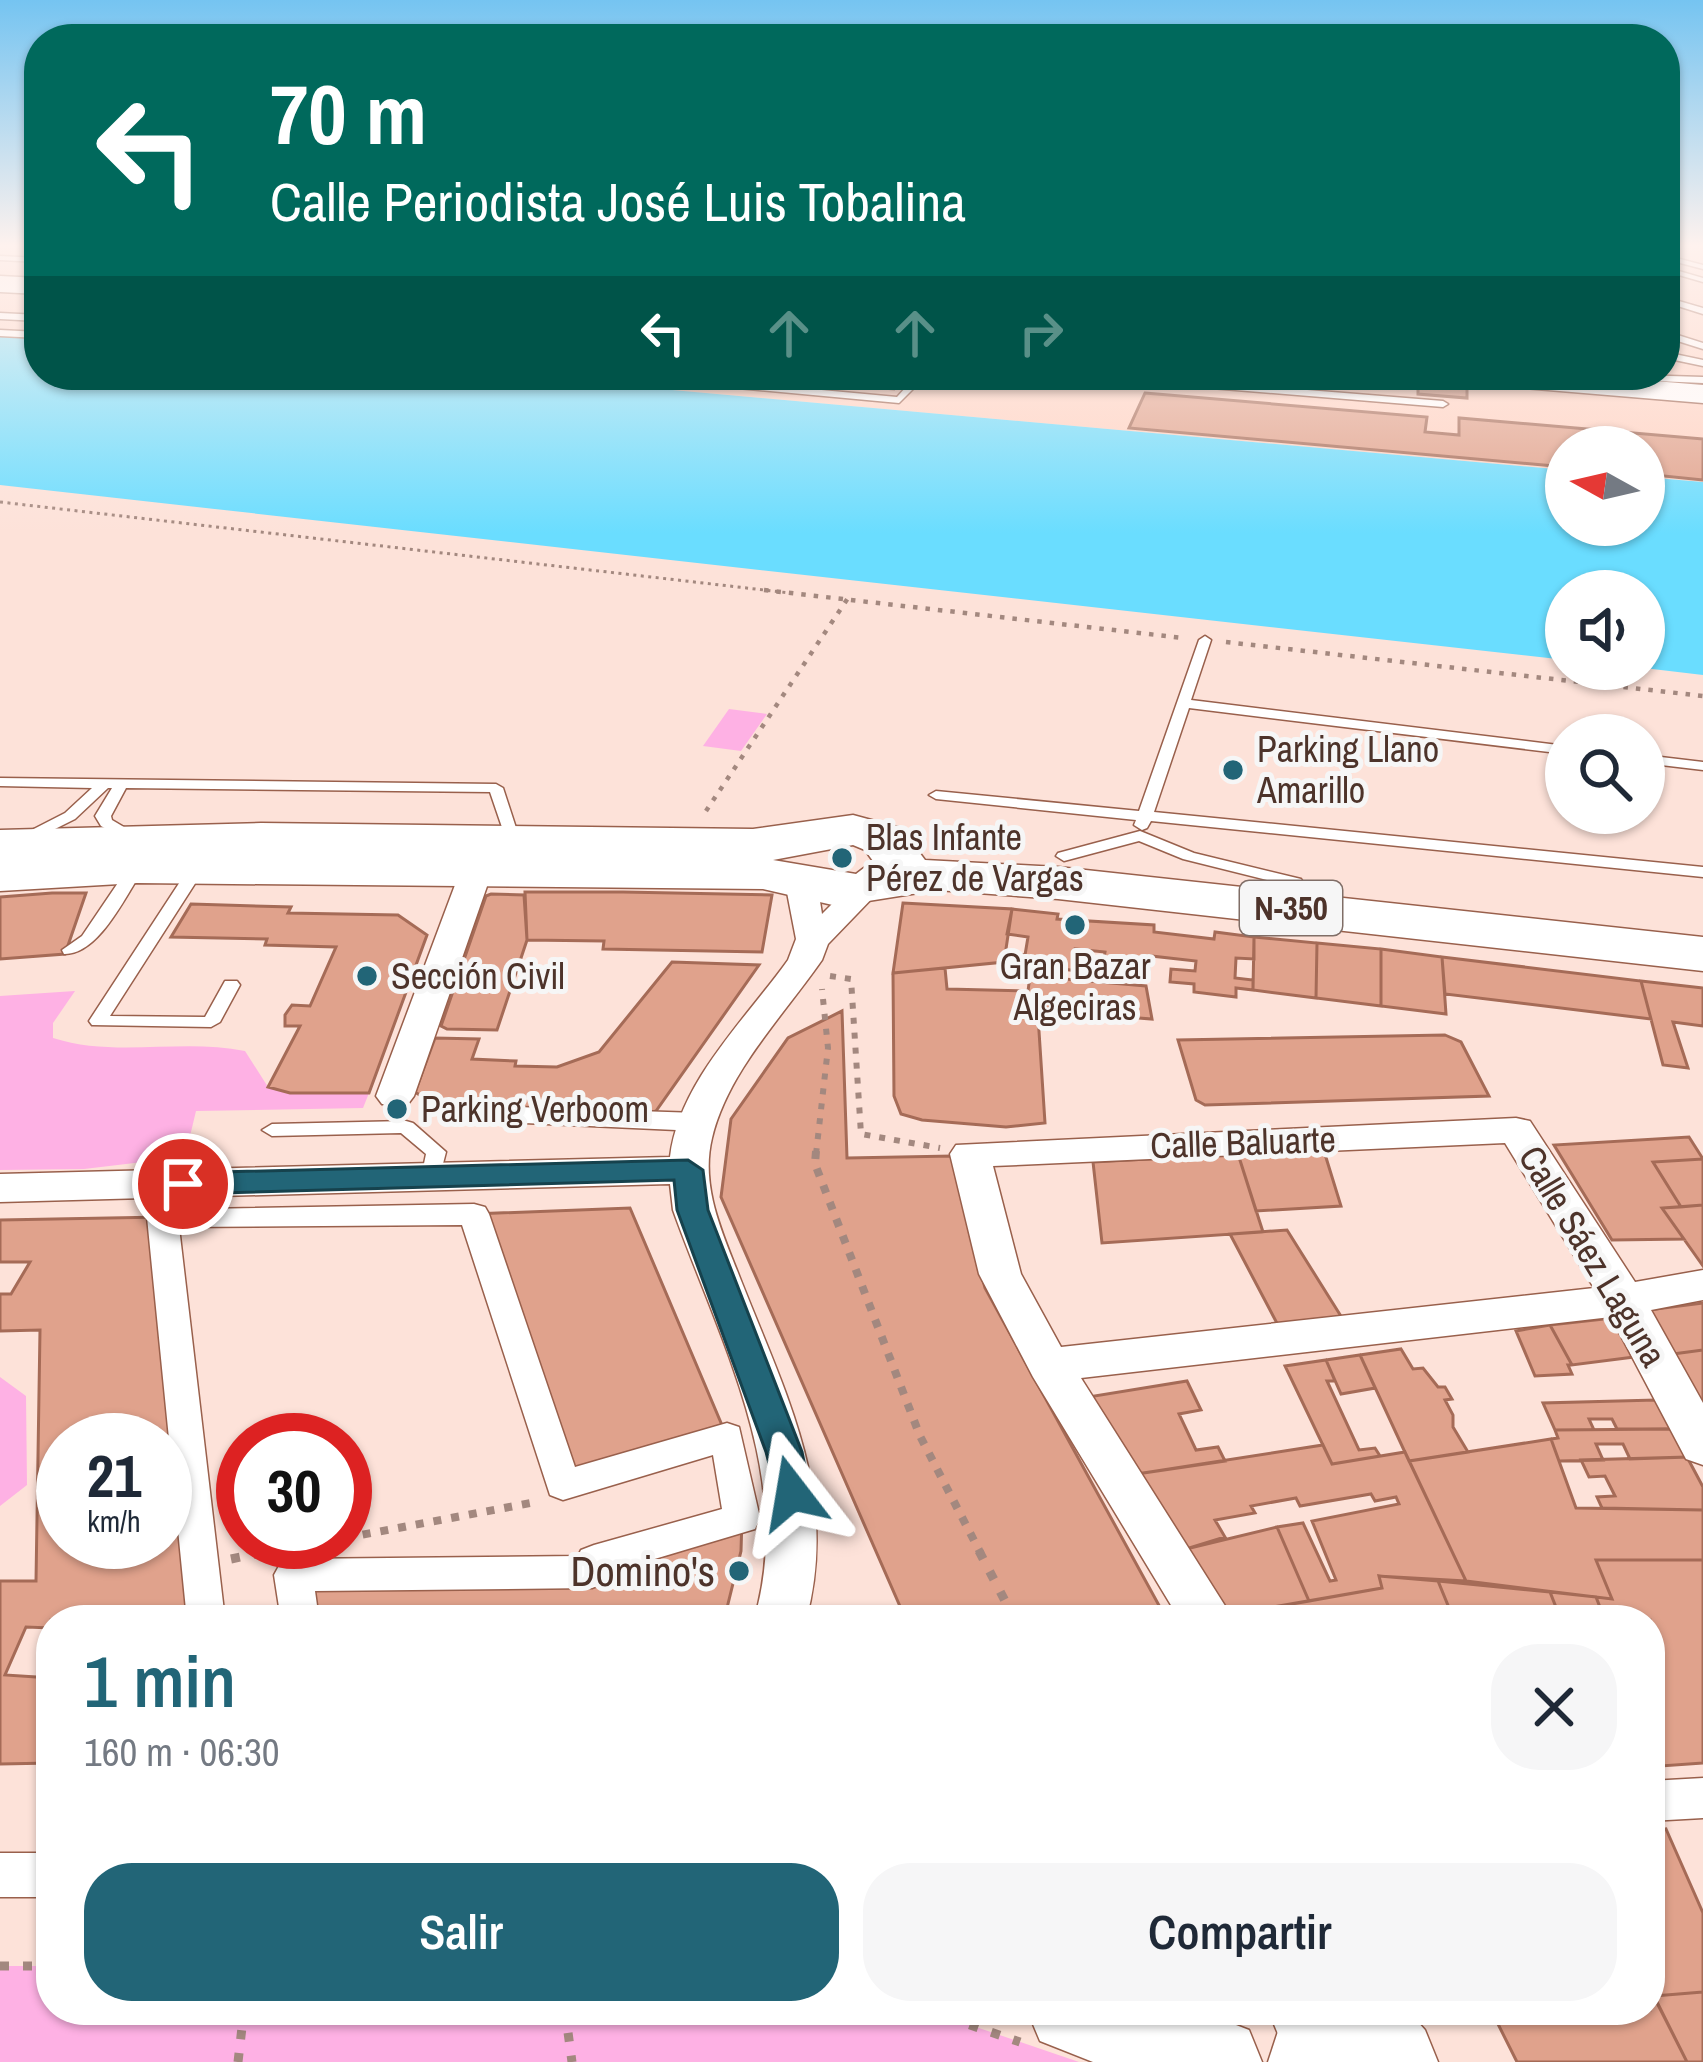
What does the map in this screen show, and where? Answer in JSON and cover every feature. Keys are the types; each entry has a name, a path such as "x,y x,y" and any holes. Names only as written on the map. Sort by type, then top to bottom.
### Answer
{"highway":[{"name":"N-350","path":"2,856 524,841 698,845 797,868 837,891 876,870 1064,856 1703,926"},
{"name":"N-350","path":"138,853 197,868 763,873 797,868"},
{"name":"N-350","path":"876,870 1058,884 1703,954"}],"main road":[{"path":"1344,2025 1376,2042 1393,2062"},
{"path":"1053,2029 1217,2062"}],"street":[{"path":"797,868 806,895 804,924 813,939"},
{"path":"394,1096 477,869"},
{"path":"782,1605 793,1539 792,1493 784,1452 693,1210 688,1170 698,1122 806,960 813,939 830,930 844,901 876,870"},
{"path":"489,1115 698,1122"},
{"name":"Calle Baluarte","path":"970,1154 1524,1130"},
{"name":"Calle Sáez Laguna","path":"1524,1130 1703,1446"},
{"path":"970,1154 1000,1274 1048,1365 1199,1605"},
{"path":"0,1188 688,1170"},
{"path":"204,1605 162,1217 473,1214 563,1485 727,1437 742,1518 594,1561 592,1573 293,1575 298,1605"},
{"path":"1048,1365 1624,1300 1703,1285"},
{"path":"1665,1800 1703,1798"},
{"path":"0,1875 36,1875"},
{"path":"1300,2062 1311,2025"}],"lane":[{"path":"792,390 899,400 908,390"},
{"path":"1272,390 1443,404"},
{"path":"1140,836 1205,640"},
{"path":"1184,704 1545,747"},
{"path":"1665,761 1703,766"},
{"path":"0,782 496,788 510,833 524,841"},
{"path":"70,950 88,940 138,853 103,816 111,786"},
{"path":"2,856 111,786"},
{"path":"935,795 1703,872"},
{"path":"1064,856 1140,836 1189,856 1295,882"},
{"path":"197,868 98,1021 211,1022 231,985"},
{"path":"272,1130 406,1127 436,1152 431,1178"}],"path":[{"path":"0,502 1703,696"},
{"path":"698,845 702,817 848,598"},
{"path":"970,1154 861,1134 851,979 820,975 828,1048 815,1164 920,1436 1007,1605"},
{"path":"394,1096 444,1113 489,1115"},
{"path":"0,1966 36,1966"},
{"path":"238,2062 242,2025"},
{"path":"567,2025 572,2062"}],"shaded area":[{"path":"1680,341 1703,341 1703,482 1665,479 1665,426 1545,426 1545,468 673,390 1680,390"},
{"path":"729,709 767,714 741,751 703,746"},
{"path":"75,991 53,1023 53,1038 100,1047 197,1046 245,1051 268,1087 369,1093 363,1108 196,1111 185,1157 84,1169 0,1170 0,996"},
{"path":"0,1377 26,1396 27,1485 0,1506"},
{"path":"0,1966 36,1966 36,2025 970,2025 1079,2062 0,2062"}],"water":[{"path":"0,341 24,341 24,390 673,390 1545,468 1545,546 1665,546 1665,479 1703,482 1703,675 1665,670 1665,570 1545,570 1545,658 0,485"}],"building":[{"path":"1418,390 1467,390 1467,398 1418,394"},
{"path":"1145,393 1427,417 1425,432 1459,435 1459,418 1552,426 1545,426 1545,465 1129,428"},
{"path":"1665,436 1703,439 1703,480 1665,476"},
{"path":"525,892 772,895 762,952 603,949 604,941 527,940"},
{"path":"86,893 65,954 0,959 0,897"},
{"path":"524,895 527,940 497,1030 447,1029 441,1026 486,896"},
{"path":"903,903 1012,909 1004,962 893,973"},
{"name":"Sección Civil","path":"191,904 291,907 288,913 398,915 427,935 369,1093 290,1093 268,1087 300,1026 285,1026 285,1015 292,1005 310,1006 336,947 265,945 267,939 171,937"},
{"path":"1012,909 1058,914 1057,919 1154,925 1154,932 1214,939 1215,932 1254,937 1254,959 1236,958 1235,978 1253,980 1253,990 1236,988 1236,997 1194,992 1194,984 1170,982 1171,969 1195,971 1196,961 1151,956 1149,969 1103,964 1105,952 1075,949 1073,959 1090,961 1088,972 1061,969 1059,979 1018,975 1021,966 1003,964 1005,953 1025,955 1028,937 1007,934"},
{"path":"1254,937 1317,943 1316,998 1253,990"},
{"path":"1317,943 1381,949 1381,1006 1316,998"},
{"path":"1381,949 1442,957 1446,1014 1381,1006"},
{"path":"1442,957 1641,981 1651,1019 1445,994"},
{"path":"672,962 759,965 656,1111 641,1116 444,1110 415,1092 435,1038 479,1039 472,1059 516,1061 515,1066 557,1067 599,1052"},
{"path":"945,968 947,989 1028,991 1030,976 1146,986 1152,1019 1048,1011 1038,1016 1045,1123 1006,1127 922,1120 901,1114 894,1096 893,973"},
{"path":"1641,981 1703,988 1703,1026 1673,1022 1688,1068 1663,1065"},
{"path":"842,1011 847,1158 952,1156 985,1288 1159,1605 899,1605 721,1197 731,1119 788,1038"},
{"path":"1445,1035 1461,1042 1489,1096 1205,1105 1196,1100 1178,1040"},
{"path":"1689,1137 1703,1159 1653,1162 1681,1207 1662,1208 1684,1239 1612,1240 1554,1145"},
{"path":"1324,1151 1341,1206 1256,1211 1238,1154"},
{"path":"1238,1154 1263,1232 1102,1243 1093,1162"},
{"path":"1703,1159 1703,1205 1681,1207 1653,1162"},
{"path":"1703,1205 1703,1266 1662,1208"},
{"path":"630,1208 727,1437 563,1485 474,1214"},
{"path":"162,1217 183,1413 39,1413 40,1330 0,1331 0,1294 11,1294 30,1262 0,1262 0,1220"},
{"path":"1287,1230 1344,1321 1280,1329 1230,1234"},
{"path":"1703,1303 1703,1350 1673,1354 1648,1310"},
{"path":"1613,1318 1634,1357 1572,1365 1550,1325"},
{"path":"1550,1325 1572,1365 1568,1365 1572,1374 1535,1376 1516,1331"},
{"path":"1401,1349 1413,1369 1423,1368 1438,1387 1445,1387 1452,1399 1445,1400 1453,1427 1468,1452 1409,1461 1360,1355"},
{"path":"1703,1350 1703,1408 1673,1354"},
{"path":"1360,1355 1375,1388 1341,1394 1326,1360"},
{"path":"1326,1360 1335,1381 1327,1381 1359,1450 1375,1448 1380,1456 1332,1464 1285,1366"},
{"path":"1187,1381 1201,1410 1179,1414 1196,1450 1218,1447 1225,1461 1136,1474 1088,1397"},
{"path":"1656,1400 1672,1429 1617,1429 1612,1419 1589,1419 1594,1430 1555,1430 1543,1403"},
{"path":"1672,1429 1687,1457 1630,1459 1623,1444 1596,1444 1603,1460 1559,1461 1551,1439 1558,1438 1555,1430"},
{"path":"1551,1439 1576,1508 1703,1510 1703,1560 1596,1560 1612,1599 1466,1581 1409,1461"},
{"path":"1323,1445 1332,1464 1405,1452 1466,1581 1379,1576 1382,1588 1309,1601 1277,1527 1303,1523 1330,1581 1336,1580 1312,1521 1399,1504 1396,1497 1375,1501 1371,1494 1300,1506 1296,1498 1251,1506 1255,1513 1215,1520 1225,1537 1186,1549 1136,1474"},
{"path":"1687,1457 1703,1487 1703,1510 1602,1508 1597,1497 1615,1496 1605,1476 1589,1477 1581,1460"},
{"path":"192,1492 204,1605 36,1605 36,1627 26,1627 5,1675 36,1677 36,1763 0,1764 0,1581 36,1581 36,1569 192,1569"},
{"path":"742,1518 741,1551 728,1605 298,1605 293,1575 592,1572"},
{"path":"1277,1527 1309,1601 1222,1605 1186,1549"},
{"path":"1596,1560 1703,1560 1703,1763 1665,1766 1665,1605 1599,1605 1596,1597 1612,1599"},
{"path":"1379,1576 1438,1581 1448,1605 1285,1605 1382,1588"},
{"path":"1438,1581 1550,1592 1555,1605 1448,1605"},
{"path":"1550,1592 1596,1597 1599,1605 1555,1605"},
{"path":"1665,1829 1703,1913 1703,1992 1665,1995"},
{"path":"1703,1992 1703,2062 1687,2062 1665,2018 1665,1995"},
{"path":"1665,2019 1687,2062 1517,2062 1498,2025 1665,2025"}],"place":[{"name":"Parking Llano Amarillo","path":"1233,770"},
{"name":"Blas Infante Pérez de Vargas","path":"842,858"},
{"name":"Gran Bazar Algeciras","path":"1075,925"},
{"name":"Sección Civil","path":"367,976"},
{"name":"Parking Verboom","path":"397,1109"},
{"name":"Domino's","path":"739,1571"}],"route":[{"path":"183,1184 688,1170 693,1210 784,1452 792,1493"}]}
